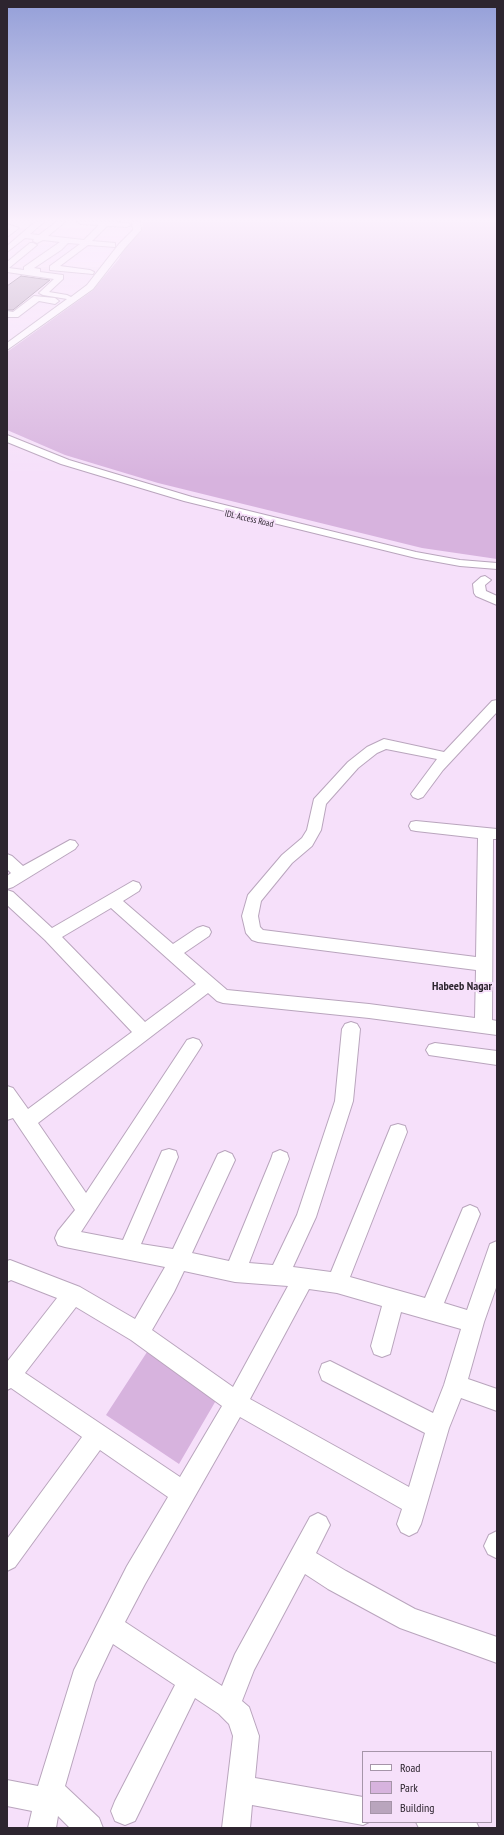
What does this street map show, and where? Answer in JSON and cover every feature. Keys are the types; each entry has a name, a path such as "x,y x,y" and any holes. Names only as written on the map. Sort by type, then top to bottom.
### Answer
{"street":[{"path":"7,314 15,315 24,308"},
{"path":"7,337 52,308"},
{"path":"7,347 26,325 59,308"},
{"path":"7,320 26,325"},
{"path":"7,438 28,450 194,501 416,555 460,563 497,566"},
{"name":"IDL Access Road","path":"7,444 28,450 84,473 212,510 457,568 497,571"},
{"path":"485,580 479,584 480,593 497,601"},
{"path":"418,794 448,757 497,704"},
{"path":"448,757 384,744 372,750 353,765 319,803 314,830 307,842 287,859 254,899 250,916 252,929 258,936 483,964"},
{"path":"112,900 223,996 369,1011 490,1027 483,964 492,833 416,826"},
{"path":"7,884 70,845"},
{"path":"7,860 22,874"},
{"path":"51,936 133,888"},
{"path":"7,896 51,936 144,1033"},
{"path":"172,953 203,932"},
{"path":"86,1210 14,1109 144,1033 208,984"},
{"path":"278,1276 306,1217 344,1101 351,1029"},
{"path":"193,1045 86,1210 65,1238 235,1272 304,1278 337,1283 473,1322"},
{"path":"435,1050 497,1058"},
{"path":"337,1283 398,1132"},
{"path":"128,1251 169,1157"},
{"path":"235,1272 280,1159"},
{"path":"138,1334 168,1285 225,1160"},
{"path":"431,1310 470,1214"},
{"path":"8,1269 73,1294 138,1334 236,1403 412,1514 438,1428 456,1385 473,1322 486,1288 497,1251"},
{"path":"42,1828 49,1795 83,1679 109,1626 236,1403 304,1278"},
{"path":"73,1294 8,1377 97,1435 183,1494"},
{"path":"382,1346 394,1300"},
{"path":"330,1372 438,1428"},
{"path":"456,1385 497,1400"},
{"path":"7,1559 97,1435"},
{"path":"228,1705 244,1664 318,1525"},
{"path":"301,1558 409,1620 497,1650"},
{"path":"109,1626 228,1705 240,1716 246,1736 239,1789 236,1828"},
{"path":"125,1810 191,1680"},
{"path":"239,1789 362,1810"},
{"path":"7,1793 49,1795 89,1828"},
{"path":"436,1823 465,1828"}],"green space":[{"path":"69,308 497,308 497,559 422,548 158,483 65,455 7,430 7,352"},
{"path":"147,1352 218,1397 179,1464 106,1415"}],"building":[{"path":"7,308 16,308 13,310 7,310"}],"district":[{"name":"Habeeb Nagar","path":"462,987"}]}
